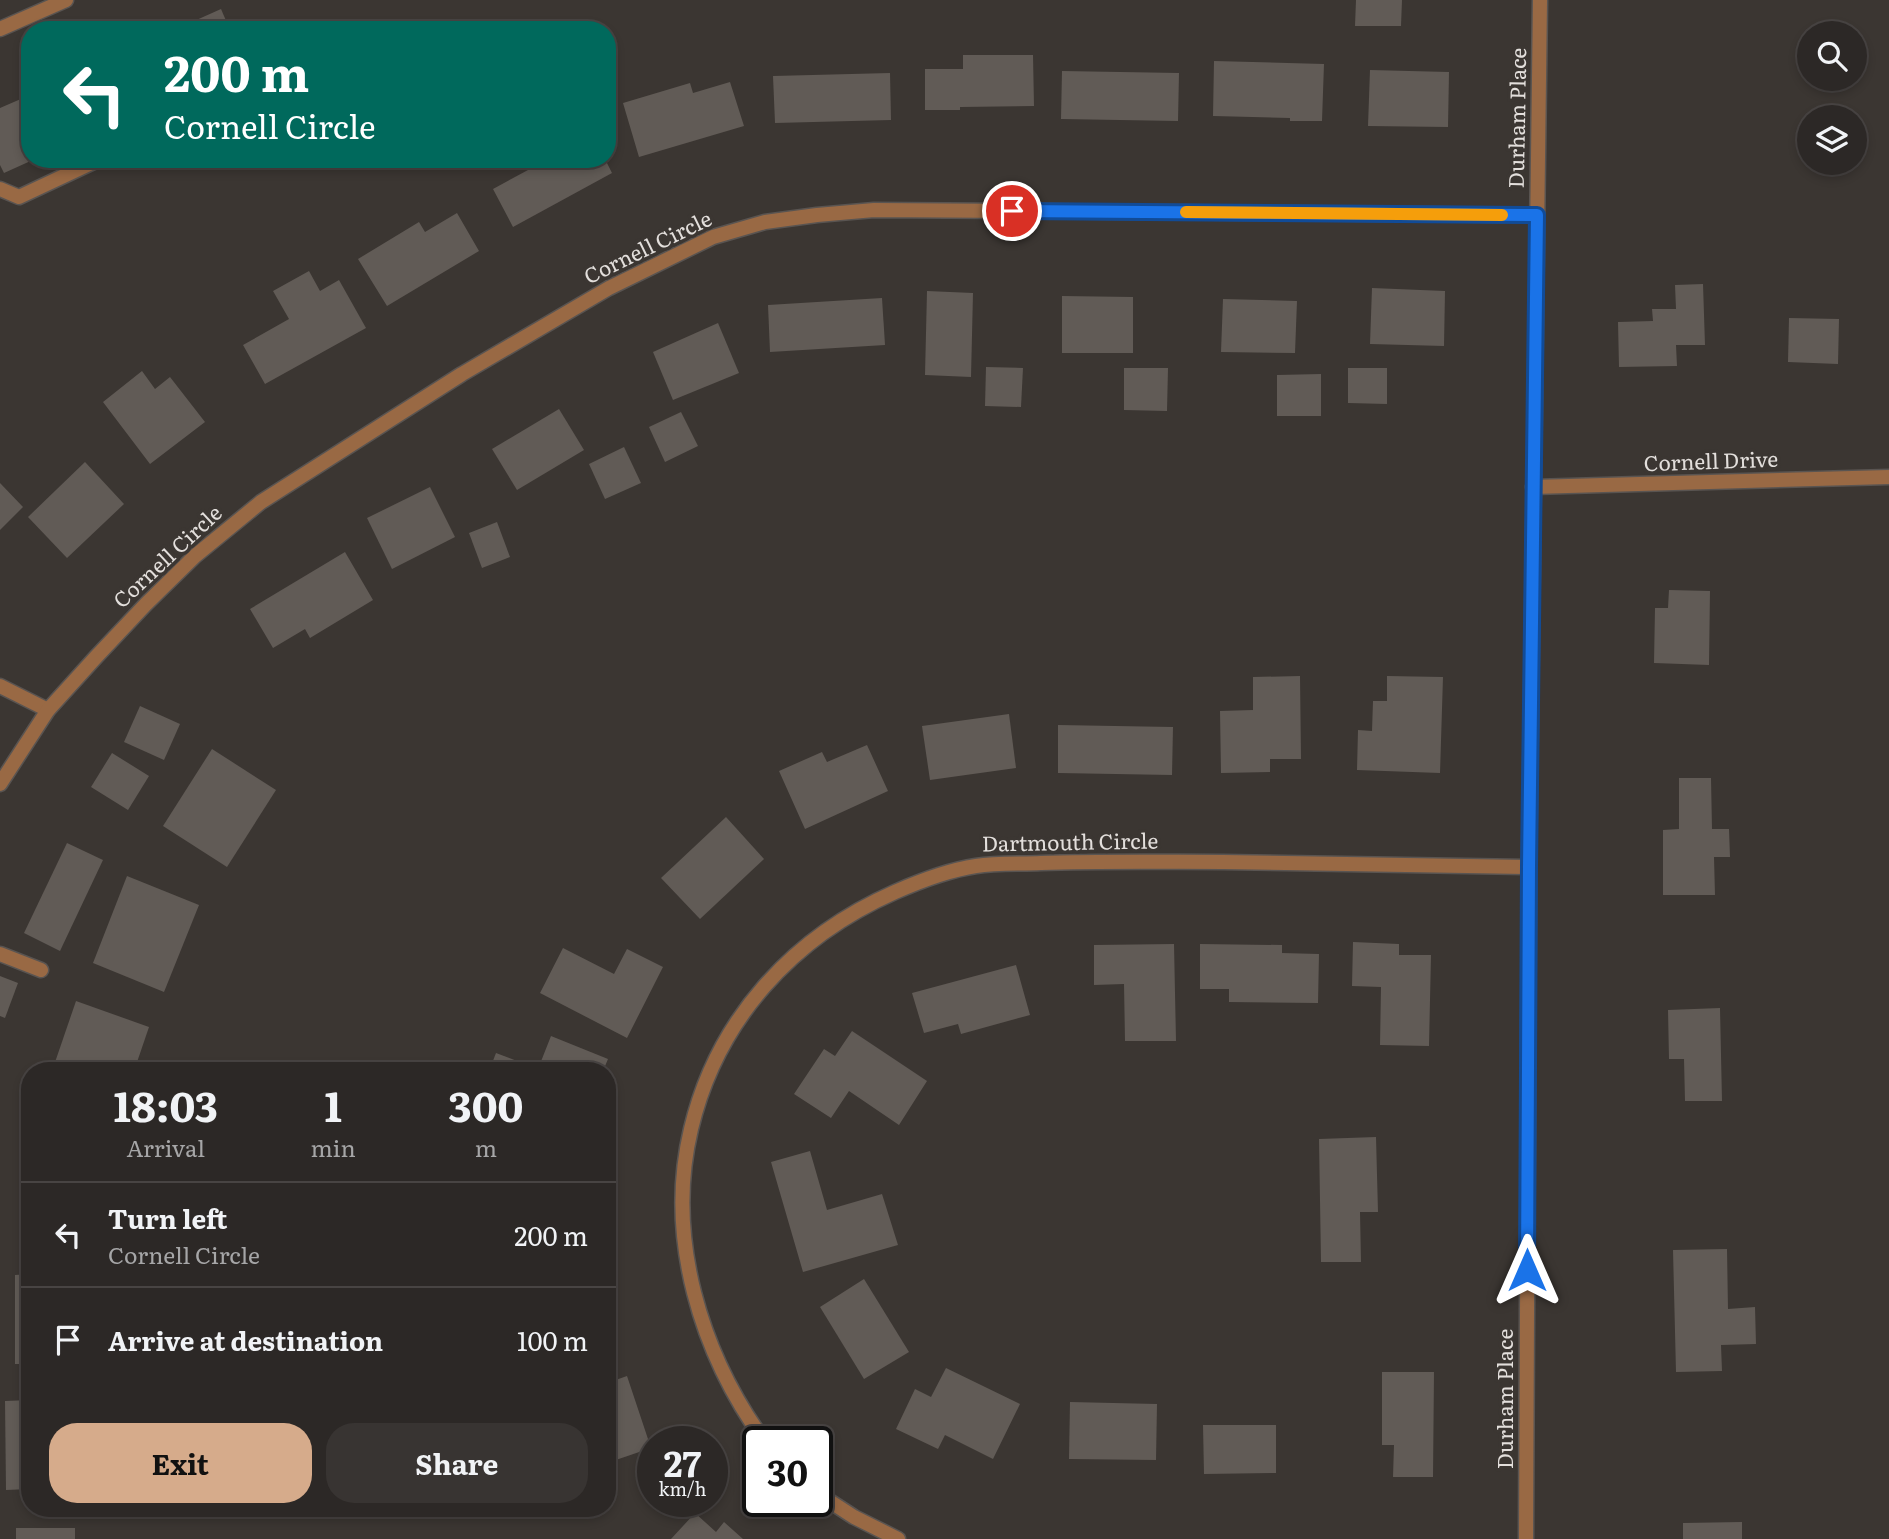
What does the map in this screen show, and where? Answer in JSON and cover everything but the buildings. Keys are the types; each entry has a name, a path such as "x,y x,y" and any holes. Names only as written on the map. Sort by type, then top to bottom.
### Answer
{"street":[{"path":"0,29 66,0"},
{"name":"Durham Place","path":"1526,1539 1529,867 1540,0"},
{"path":"0,189 19,197 81,168"},
{"name":"Cornell Circle","path":"0,784 48,710 155,594 195,556 261,502 462,374 610,288 713,237 765,222 874,210 1537,215"},
{"name":"Cornell Drive","path":"1534,487 1889,477"},
{"path":"0,686 48,710"},
{"name":"Dartmouth Circle","path":"754,1426 719,1367 699,1314 688,1263 683,1216 686,1150 697,1101 718,1054 745,1008 782,968 819,934 868,904 921,881 974,866 1102,861 1529,867"},
{"path":"0,954 41,971"},
{"path":"833,1503 898,1539"}],"slow traffic":[{"path":"1186,212 1502,215"}],"route":[{"path":"1012,211 1537,215 1527,1270"}]}
